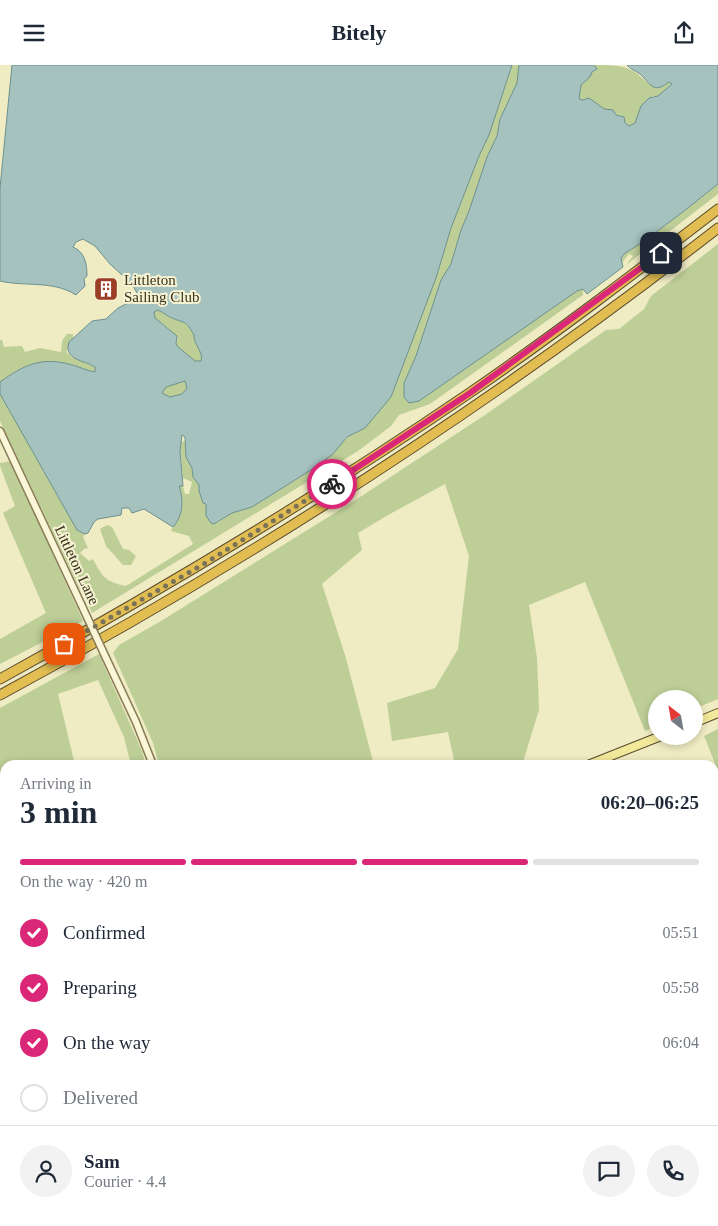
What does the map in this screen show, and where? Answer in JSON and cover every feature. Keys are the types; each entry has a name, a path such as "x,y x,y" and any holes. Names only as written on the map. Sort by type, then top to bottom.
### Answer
{"highway":[{"path":"0,679 204,564 399,441 536,345 718,209"},
{"path":"0,695 186,591 408,452 615,307 718,228"}],"main road":[{"path":"703,719 718,713"},
{"path":"601,760 648,741"}],"street":[{"name":"Littleton Lane","path":"0,431 136,722 151,760"}],"green space":[{"path":"512,65 519,65 517,83 500,119 497,136 487,157 451,264 441,280 416,356 404,383 404,397 577,291 583,289 583,295 430,404 399,415 391,426 358,451 92,613 0,421 0,394 82,533 85,534 83,537 88,548 80,553 89,561 93,559 105,578 114,583 126,586 193,544 189,536 171,531 182,505 178,486 183,486 185,494 189,494 192,482 183,478 180,442 186,441 186,457 192,468 193,477 199,485 199,491 203,503 206,504 211,523 217,523 232,513 252,507 344,441 391,397 436,278 451,228 489,135"},
{"path":"594,65 623,67 635,72 646,82 664,86 669,82 672,84 658,96 653,96 641,106 635,123 629,126 625,123 622,116 616,115 613,110 604,109 589,98 579,99 581,85 591,72 596,70"},
{"path":"718,184 718,194 626,265 633,256 629,254 621,264 621,258 625,253 643,242"},
{"path":"718,244 718,699 703,705 703,690 648,690 648,730 645,731 585,582 529,605 537,658 539,710 524,760 454,760 448,732 392,741 387,703 435,688 458,649 469,556 445,484 358,533 362,550 322,584 345,655 373,760 158,760 153,743 113,653 119,645 354,501 485,415 606,330 619,329 644,309 651,296"},
{"path":"158,310 187,325 194,335 202,358 201,361 195,361 177,346 178,339 155,318 154,312"},
{"path":"67,334 73,334 73,341 66,352 72,357 95,367 96,372 49,361 25,367 0,382 0,340 2,340 4,347 22,346 25,352 40,348 61,352 62,341"},
{"path":"185,381 187,388 182,394 170,397 162,393 166,387"},
{"path":"11,461 83,621 0,664 0,639 46,613 3,513 15,506 0,466 0,463"},
{"path":"107,525 112,527 123,549 129,550 136,556 131,565 123,565 106,546 100,529"},
{"path":"99,654 145,760 130,760 124,737 98,680 58,694 74,760 0,760 0,708"},
{"path":"718,729 718,760 714,760 704,736"}],"water":[{"path":"12,65 512,65 489,135 451,228 436,278 391,397 365,428 347,437 333,454 314,468 252,507 232,513 214,524 206,516 206,504 203,503 199,485 193,477 192,468 186,457 185,437 182,435 180,451 183,486 179,486 182,508 179,518 173,527 144,509 132,513 129,508 122,508 121,515 98,519 94,522 88,533 85,534 77,530 0,394 0,382 25,367 49,361 95,372 95,367 76,359 69,353 69,342 92,321 106,319 118,308 136,298 137,293 132,284 110,264 95,246 83,239 76,242 73,247 83,255 87,272 87,276 84,279 85,286 76,295 58,287 0,281 0,188","holes":["158,310 187,325 194,335 201,354 201,361 195,361 177,346 177,336 155,318 154,312","185,381 187,388 182,394 170,397 162,393 166,387"]},
{"path":"519,65 594,65 597,69 581,85 579,99 589,98 604,109 613,110 616,115 624,117 625,123 629,126 635,123 641,106 649,98 658,96 672,84 669,82 664,86 655,88 627,65 718,65 718,184 643,242 625,253 621,258 623,267 587,294 583,289 577,291 419,401 409,403 404,397 404,383 416,356 441,280 451,264 487,157 497,136 500,119 517,83"}],"way so far":[{"path":"64,644 204,564 332,484"}],"place":[{"name":"Littleton Sailing Club","path":"106,289"}],"route":[{"path":"332,484 470,393 661,253"}]}
